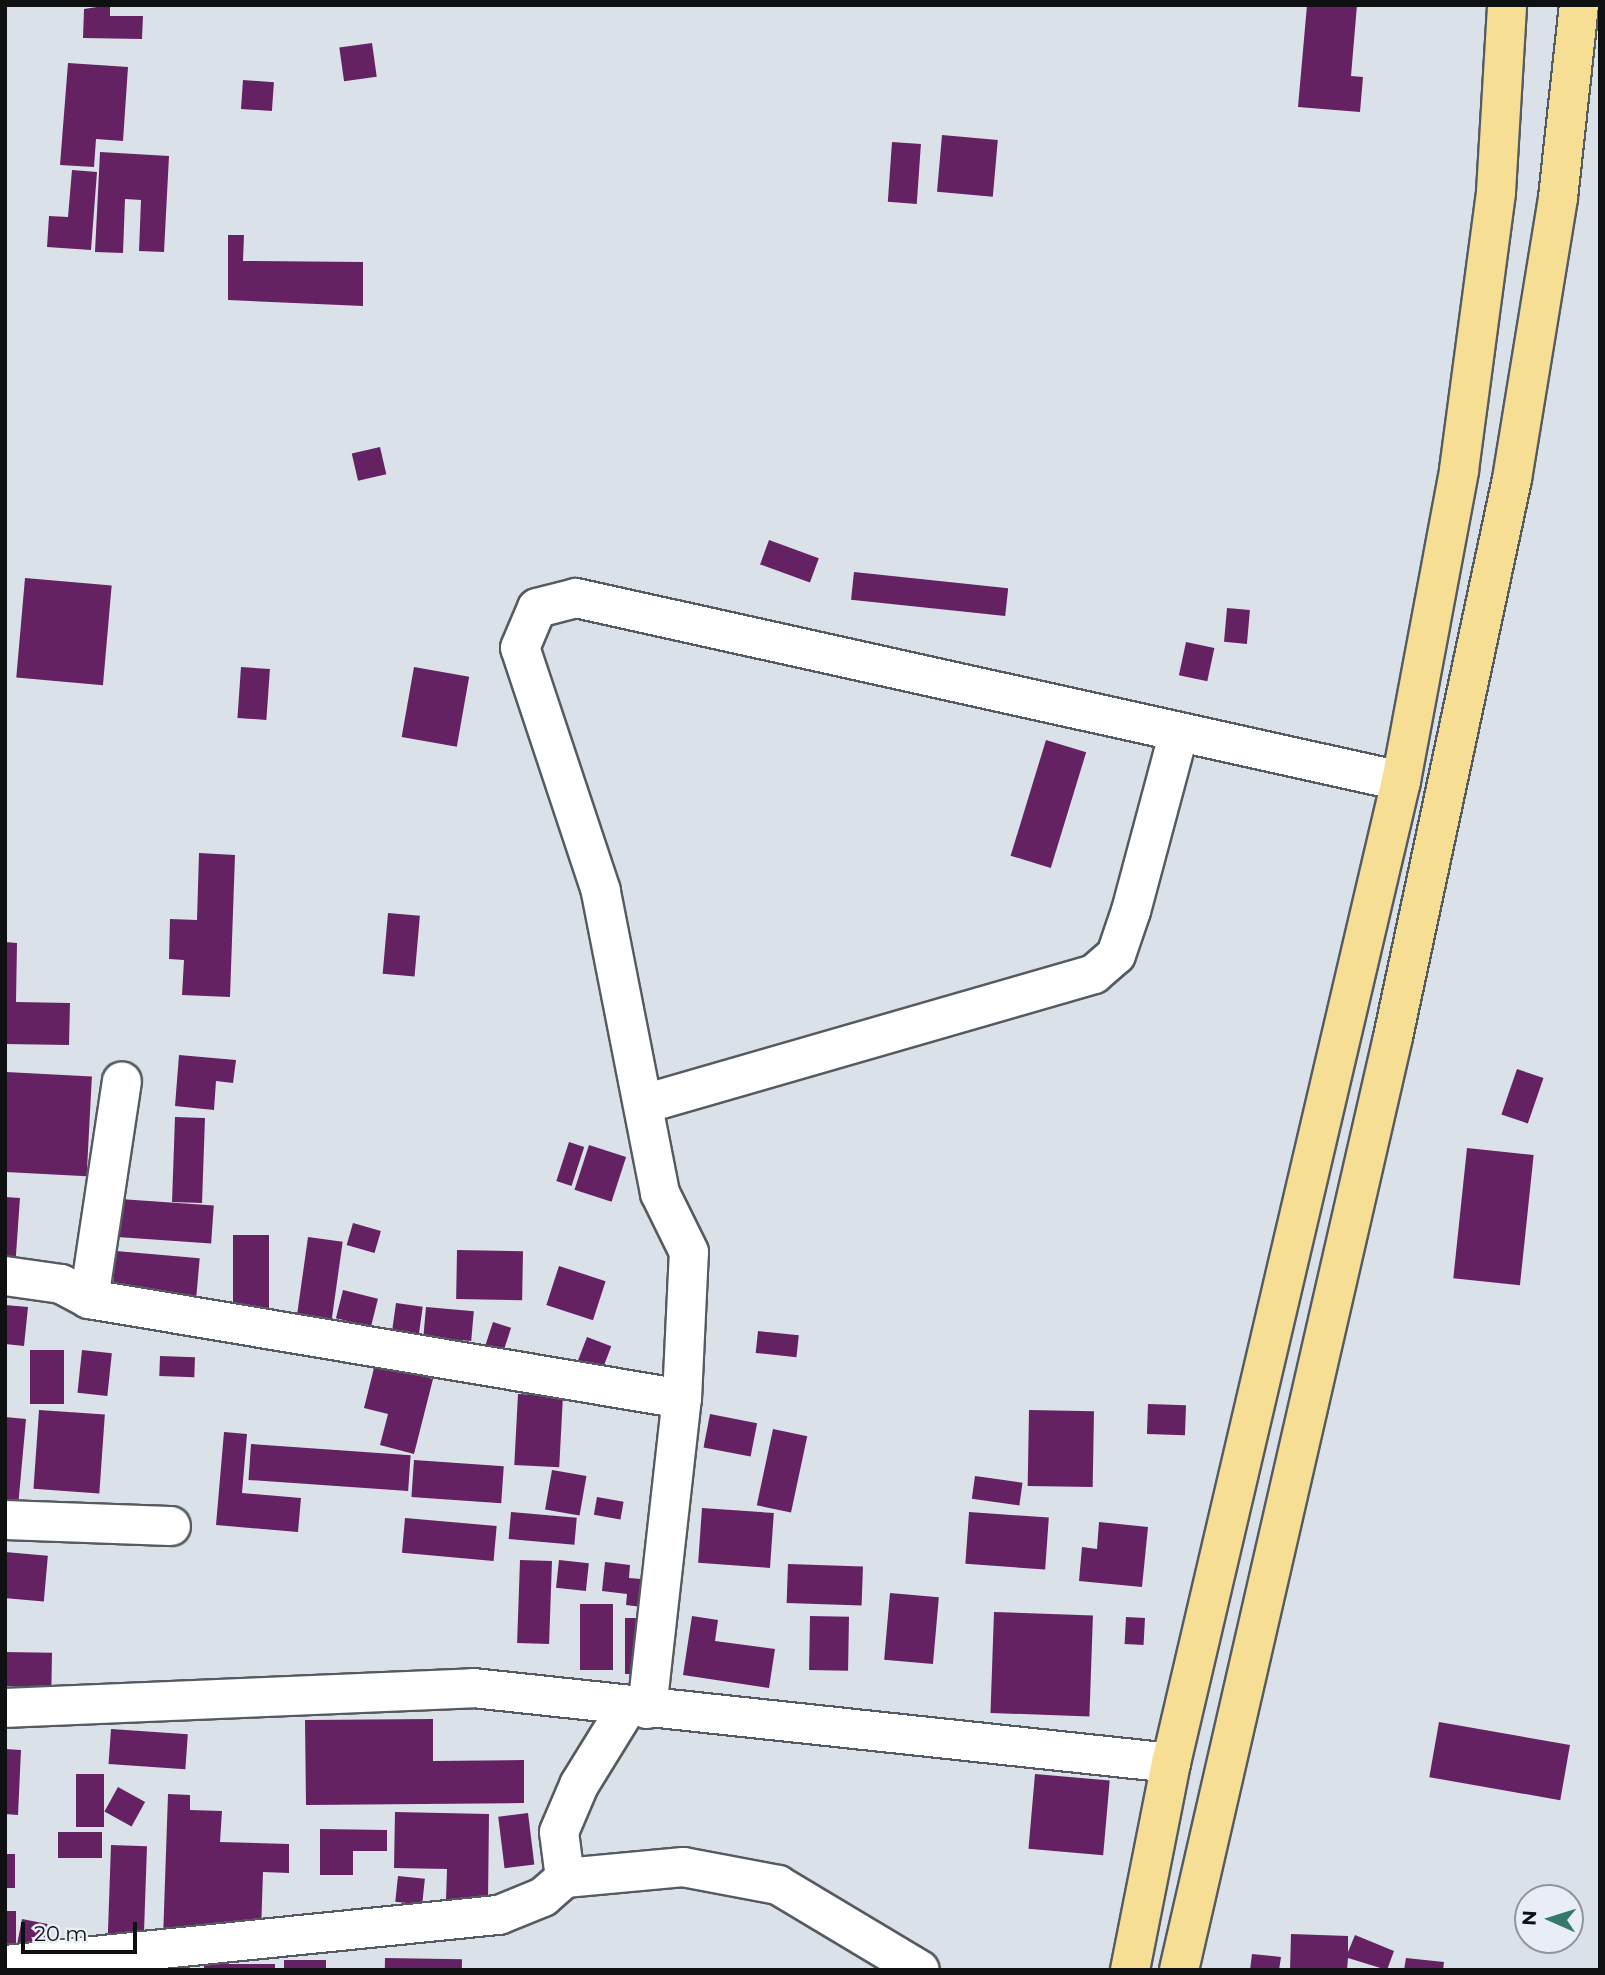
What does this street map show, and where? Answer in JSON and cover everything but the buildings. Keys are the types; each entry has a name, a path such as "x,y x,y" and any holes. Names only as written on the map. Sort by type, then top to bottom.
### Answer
{"main road":[{"path":"1130,1970 1171,1763 1401,781 1459,470 1496,192 1507,5"},
{"path":"1179,1970 1393,1037 1507,505 1558,198 1579,5"}],"street":[{"path":"565,1878 559,1832 579,1785 637,1709 682,1399 689,1252 660,1192 601,891 520,648 537,608 576,598 1178,735 1401,781"},
{"path":"644,1104 1094,974 1116,955 1124,933 1178,735"},
{"path":"89,1299 122,1081"},
{"path":"5,1276 61,1284 89,1299 682,1399"},
{"path":"5,1520 171,1526"},
{"path":"5,1708 473,1688 637,1709 1171,1763"},
{"path":"5,1965 499,1915 543,1897 565,1878 683,1867 778,1885 920,1970"}]}
